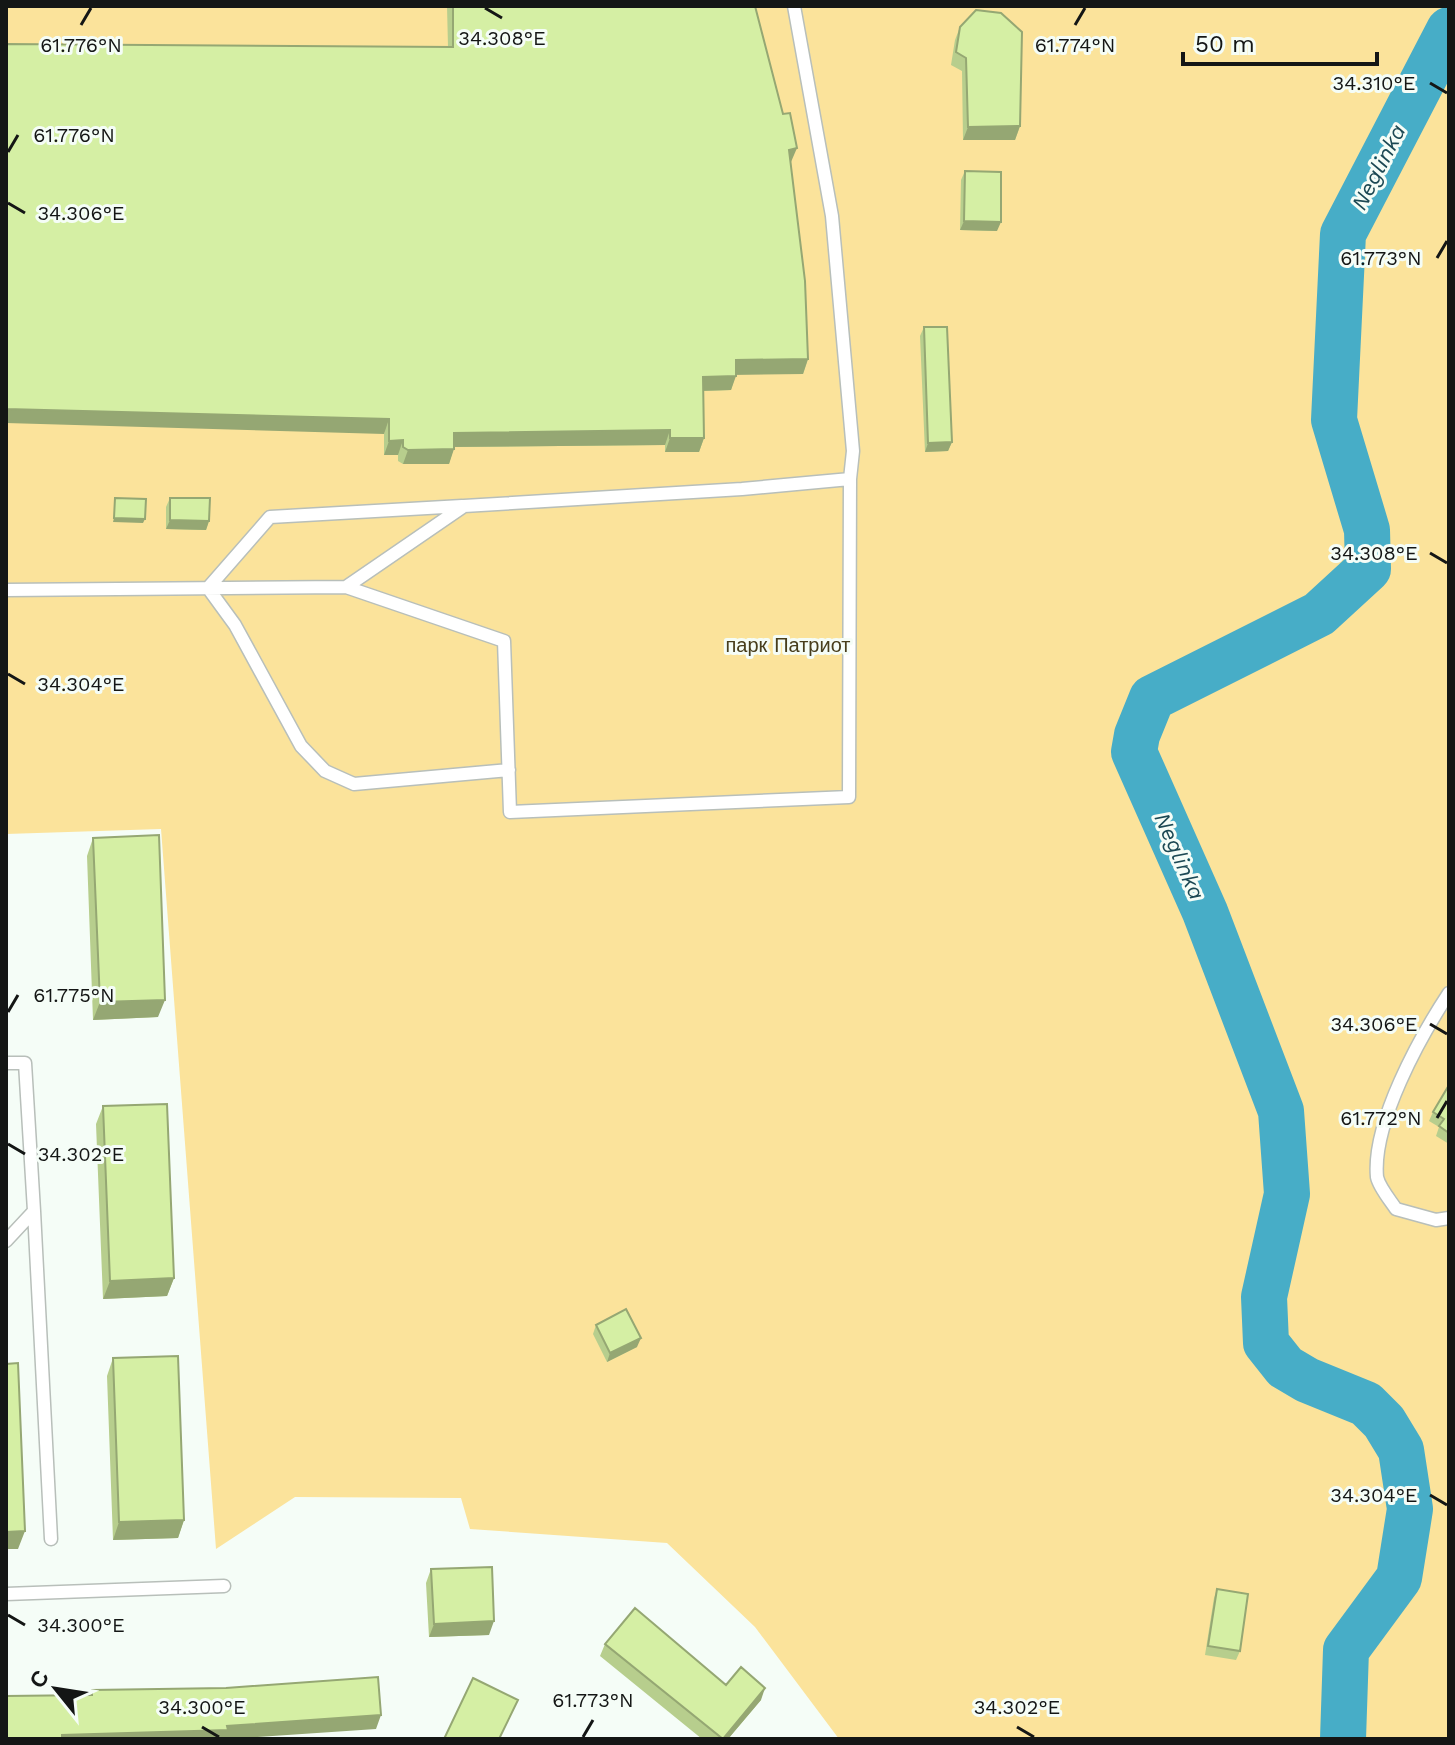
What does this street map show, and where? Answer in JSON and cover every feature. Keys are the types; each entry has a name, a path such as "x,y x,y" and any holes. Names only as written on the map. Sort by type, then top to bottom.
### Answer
{"lane":[{"path":"6,590 346,587 504,641 510,812 849,797 850,479 853,451 832,216 794,6"},
{"path":"208,588 270,517 742,489 850,479"},
{"path":"346,587 464,506"},
{"path":"208,588 235,625 301,746 325,771 354,784 509,770"},
{"path":"1449,993 1429,1027 1393,1105 1380,1141 1377,1180 1396,1209 1436,1220 1449,1218"},
{"path":"6,1063 25,1063 51,1539"},
{"path":"6,1241 34,1211"},
{"path":"6,1594 224,1586"}],"green space":[{"name":"парк Патриот","path":"6,6 1449,6 1449,1739 839,1739 755,1627 667,1543 470,1529 461,1498 295,1497 216,1549 161,829 6,834"}],"building":[{"path":"453,6 755,6 783,114 790,113 797,148 789,150 805,281 808,359 736,360 736,376 703,377 704,438 670,438 670,430 454,433 454,449 408,450 403,447 403,440 389,441 389,419 6,409 6,44 453,47"},
{"path":"976,10 1001,13 1022,32 1020,126 968,127 966,58 956,52 960,27"},
{"path":"965,171 1001,172 1001,222 964,221"},
{"path":"924,327 947,327 952,442 928,443"},
{"path":"115,498 146,499 145,519 114,518"},
{"path":"170,498 210,498 209,521 170,520"},
{"path":"159,835 165,1000 100,1002 93,838"},
{"path":"1449,1085 1449,1133 1439,1126 1444,1119 1433,1112"},
{"path":"167,1104 174,1278 110,1281 103,1106"},
{"path":"626,1309 641,1338 610,1353 596,1325"},
{"path":"178,1356 184,1520 119,1522 113,1358"},
{"path":"18,1363 25,1531 6,1532 6,1364"},
{"path":"492,1567 494,1621 434,1624 431,1569"},
{"path":"1217,1589 1248,1594 1240,1651 1208,1646"},
{"path":"635,1608 726,1685 741,1667 765,1688 723,1739 605,1644"},
{"path":"378,1677 381,1715 227,1726 228,1730 6,1739 6,1696 92,1695 92,1690 226,1688"},
{"path":"473,1678 518,1700 499,1739 444,1739"}],"waterway":[{"name":"Neglinka","path":"1343,1739 1346,1650 1399,1578 1410,1509 1401,1450 1384,1422 1366,1404 1307,1380 1285,1367 1266,1343 1264,1297 1287,1194 1281,1111 1205,912 1134,752 1137,735 1152,698 1319,614 1368,569 1367,530 1334,420 1343,234 1449,30"}]}
